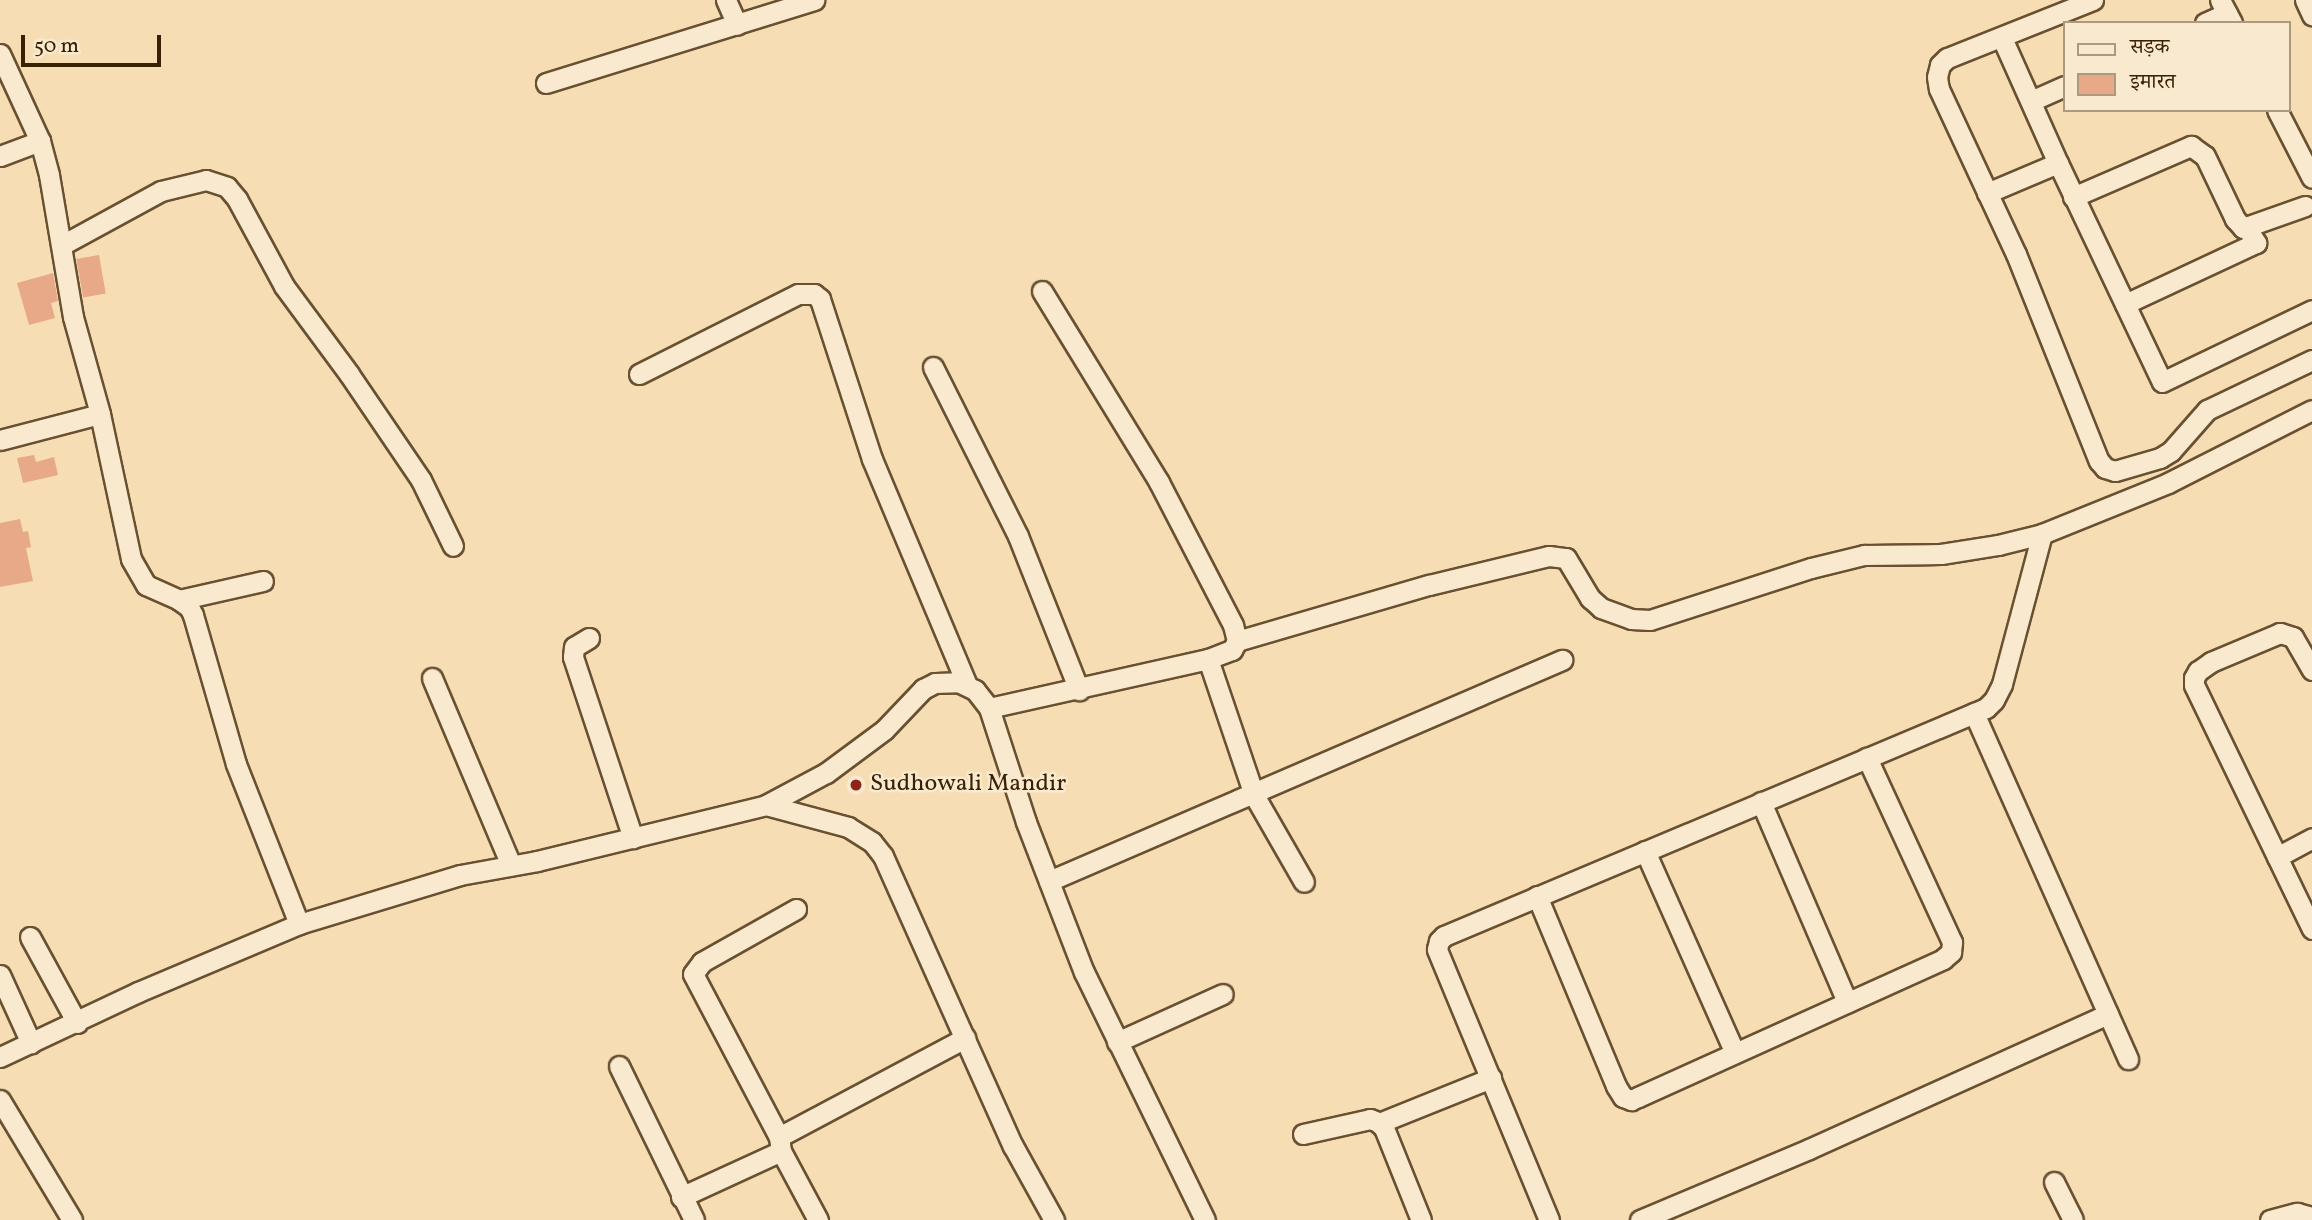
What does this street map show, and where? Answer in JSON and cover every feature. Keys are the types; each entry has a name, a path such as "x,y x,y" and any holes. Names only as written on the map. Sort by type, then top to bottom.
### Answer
{"street":[{"path":"726,0 737,25"},
{"path":"546,83 814,0"},
{"path":"2093,0 1947,58 1937,72 1939,89 2016,254 2099,461 2105,468 2115,471 2160,458 2171,451 2207,410 2312,360"},
{"path":"2305,0 2312,15"},
{"path":"2210,21 2226,12"},
{"path":"2002,38 2073,197 2162,382 2312,310"},
{"path":"0,54 40,141 74,317 100,414 131,559 146,584 179,600 193,615 236,764 299,923"},
{"path":"2031,101 2064,86"},
{"path":"2278,112 2312,178"},
{"path":"0,156 40,141"},
{"path":"2073,197 2191,146 2205,156 2235,219 2239,225 2248,229 2256,243 2125,304"},
{"path":"1987,193 2058,163"},
{"path":"62,245 161,191 206,180 227,187 237,199 284,286 349,374 421,480 453,546"},
{"path":"2248,229 2310,210"},
{"path":"989,708 1208,659 1232,650 1237,641 1233,625 1159,482 1042,291"},
{"path":"639,374 797,294 814,294 820,299 872,459 967,685 989,708 1022,811 1084,972 1205,1220"},
{"path":"933,367 1018,536 1079,690"},
{"path":"1237,641 1429,585 1549,555 1566,558 1590,598 1601,608 1631,619 1650,620 1811,568 1864,555 1963,552 2042,534 2168,483 2312,410"},
{"path":"0,440 100,414"},
{"path":"1549,1220 1437,949 1439,942 1444,936 1537,896 1974,713 1994,700 2002,684 2042,534"},
{"path":"179,600 263,581"},
{"path":"2312,670 2293,637 2280,633 2211,662 2198,671 2194,678 2194,685 2312,929"},
{"path":"589,638 574,647 573,657 633,838"},
{"path":"1208,659 1254,795 1304,882"},
{"path":"1049,881 1254,795 1562,660"},
{"path":"432,678 511,865"},
{"path":"0,1057 138,992 299,923 396,892 766,805 826,773 845,759 894,721 923,689 948,681 967,685"},
{"path":"1974,713 2128,1059"},
{"path":"1537,896 1616,1086 1623,1097 1630,1100 1638,1097 1943,959 1951,952 1952,942 1867,758"},
{"path":"1761,802 1847,1002"},
{"path":"766,805 828,820 861,833 872,842 888,863 1013,1146 1054,1220"},
{"path":"2277,857 2312,838"},
{"path":"1646,851 1735,1053"},
{"path":"796,909 702,962 693,974 818,1220"},
{"path":"30,937 77,1023"},
{"path":"0,975 31,1042"},
{"path":"1117,1042 1223,994"},
{"path":"1640,1220 1809,1149 2108,1014"},
{"path":"681,1197 780,1144 965,1038"},
{"path":"619,1066 694,1220"},
{"path":"1379,1123 1490,1078"},
{"path":"0,1100 72,1220"},
{"path":"1303,1134 1370,1119 1379,1123 1421,1220"},
{"path":"2054,1182 2073,1220"},
{"path":"2270,1220 2297,1213 2312,1217"}],"building":[{"path":"99,255 106,293 83,297 76,259"},
{"path":"53,273 58,301 51,303 55,318 29,325 17,283"},
{"path":"34,455 36,462 54,457 58,475 23,483 17,458"},
{"path":"20,519 23,532 28,531 31,547 26,548 33,581 0,587 0,523"}],"place":[{"name":"Sudhowali Mandir","path":"856,785"}]}
